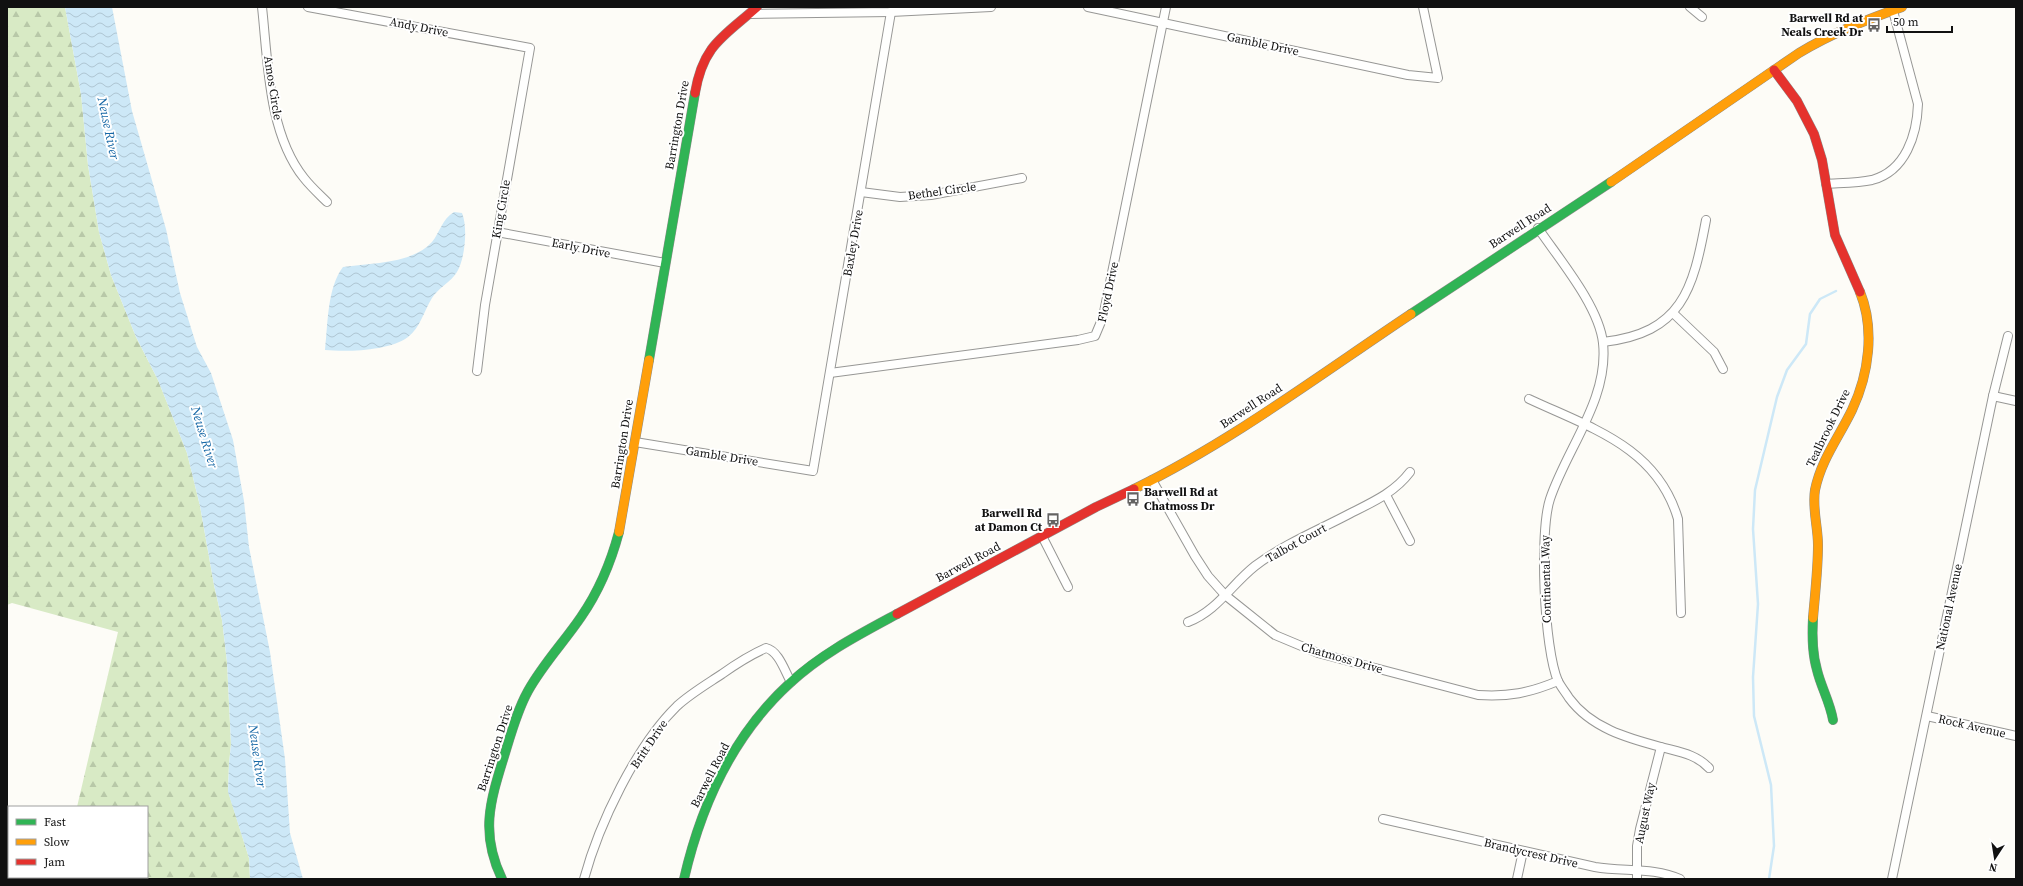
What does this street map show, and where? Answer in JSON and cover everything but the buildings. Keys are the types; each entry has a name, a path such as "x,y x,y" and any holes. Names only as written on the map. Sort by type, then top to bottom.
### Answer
{"street":[{"name":"Amos Circle","path":"262,7 275,116 286,148 303,177 327,202"},
{"name":"Andy Drive","path":"308,7 530,48"},
{"path":"754,10 891,12 992,7"},
{"name":"Gamble Drive","path":"1088,7 1408,75 1438,78 1423,7"},
{"name":"Floyd Drive","path":"830,373 1095,336 1103,318 1166,7"},
{"path":"1690,7 1702,16"},
{"name":"Barwell Road","path":"684,879 690,848 699,824 725,769 749,730 791,682 858,636 1042,536 1152,480 1264,413 1538,228 1603,187 1648,154 1774,70 1826,37 1892,8 1902,7"},
{"path":"1826,184 1872,180 1884,175 1894,168 1909,149 1918,120 1918,104 1892,8"},
{"name":"Barrington Drive","path":"502,879 492,858 488,839 489,813 513,728 527,693 535,680 587,608 605,574 619,532 695,85 701,64 705,54 717,40 754,10"},
{"name":"Baxley Drive","path":"810,470 813,471 862,192 891,12"},
{"name":"King Circle","path":"476,371 497,232 530,48"},
{"name":"Tealbrook Drive","path":"1774,70 1806,114 1816,137 1826,184 1830,215 1843,258 1862,296 1870,334 1862,384 1856,401 1826,456 1818,474 1815,494 1818,543 1813,645 1815,664 1831,704 1833,720"},
{"name":"Bethel Circle","path":"862,192 900,197 932,195 1022,178"},
{"path":"1603,342 1618,340 1649,331 1659,326 1673,313 1690,286 1706,220"},
{"name":"Continental Way","path":"1538,228 1590,306 1603,342 1602,372 1598,392 1563,466 1549,501 1545,527 1544,558 1548,637 1558,681 1570,699 1595,722 1629,738 1690,755 1704,763 1709,768"},
{"name":"Early Drive","path":"497,232 665,264"},
{"path":"1673,313 1714,352 1723,370"},
{"name":"National Avenue","path":"1892,879 1993,396 2008,336"},
{"path":"1993,396 2016,401"},
{"path":"1529,400 1583,424 1637,455 1650,467 1667,491 1678,520 1680,535 1681,613"},
{"name":"Gamble Drive","path":"635,442 810,470"},
{"name":"Talbot Court","path":"1188,622 1202,617 1255,567 1287,546 1386,495 1402,483 1410,472"},
{"name":"Chatmoss Drive","path":"1152,480 1208,576 1225,595 1275,635 1318,653 1478,695 1523,694 1558,681"},
{"path":"1386,495 1410,541"},
{"path":"1042,536 1068,587"},
{"name":"Britt Drive","path":"584,879 601,828 616,797 650,739 686,698 744,659 766,648 773,651 791,682"},
{"name":"Rock Avenue","path":"1927,716 2016,736"},
{"name":"August Way","path":"1637,875 1640,829 1661,747"},
{"name":"Brandycrest Drive","path":"1383,819 1595,867 1637,875 1653,872 1680,879"},
{"path":"1517,879 1523,851"}],"green space":[{"path":"7,7 65,7 81,94 88,165 99,232 111,275 136,337 158,380 187,453 200,506 214,585 222,620 227,662 231,744 228,791 249,858 250,879 60,879 148,878 148,806 77,806 118,632 12,603 7,605"}],"water":[{"name":"Neuse River","path":"65,7 112,7 132,111 166,229 180,293 197,347 211,373 233,440 244,501 249,547 270,652 285,759 290,833 303,879 250,879 249,858 228,792 231,744 227,662 222,620 214,585 200,506 187,453 158,380 136,337 111,275 99,232 88,165 81,94"},
{"path":"454,212 462,213 465,226 464,251 460,266 454,276 432,298 416,329 400,342 379,348 345,351 325,350 331,296 334,285 343,267 403,259 414,255 432,242 444,222"}],"waterway":[{"path":"1769,879 1774,846 1771,785 1754,716 1753,677 1758,604 1753,529 1755,490 1777,397 1787,370 1806,344 1810,314 1820,299 1836,291"}],"traffic: fast":[{"path":"649,360 695,93"},
{"path":"1411,314 1611,182"},
{"path":"502,879 495,862 491,845 489,830 490,815 496,784 521,705 534,681 574,626 599,587 619,532"},
{"path":"684,879 691,851 710,798 722,772 752,725 770,703 790,683 815,663 841,645 897,614"},
{"path":"1813,618 1812,631 1815,664 1833,720"}],"traffic: slow":[{"path":"1611,182 1799,53 1849,27 1902,7"},
{"path":"1813,618 1818,554 1818,538 1814,504 1815,490 1821,469 1858,396 1866,367 1869,336 1865,306 1860,292"},
{"path":"1134,489 1206,450 1276,406 1411,314"},
{"path":"619,532 649,360"}],"traffic: jam":[{"path":"695,93 703,64 716,43 757,7"},
{"path":"1774,70 1797,101 1814,134 1822,160 1835,235 1860,292"},
{"path":"897,614 1096,507 1134,489"}],"place":[{"name":"Barwell Rd at Neals Creek Dr","path":"1874,25"},
{"name":"Barwell Rd at Chatmoss Dr","path":"1133,499"},
{"name":"Barwell Rd at Damon Ct","path":"1053,520"}]}
